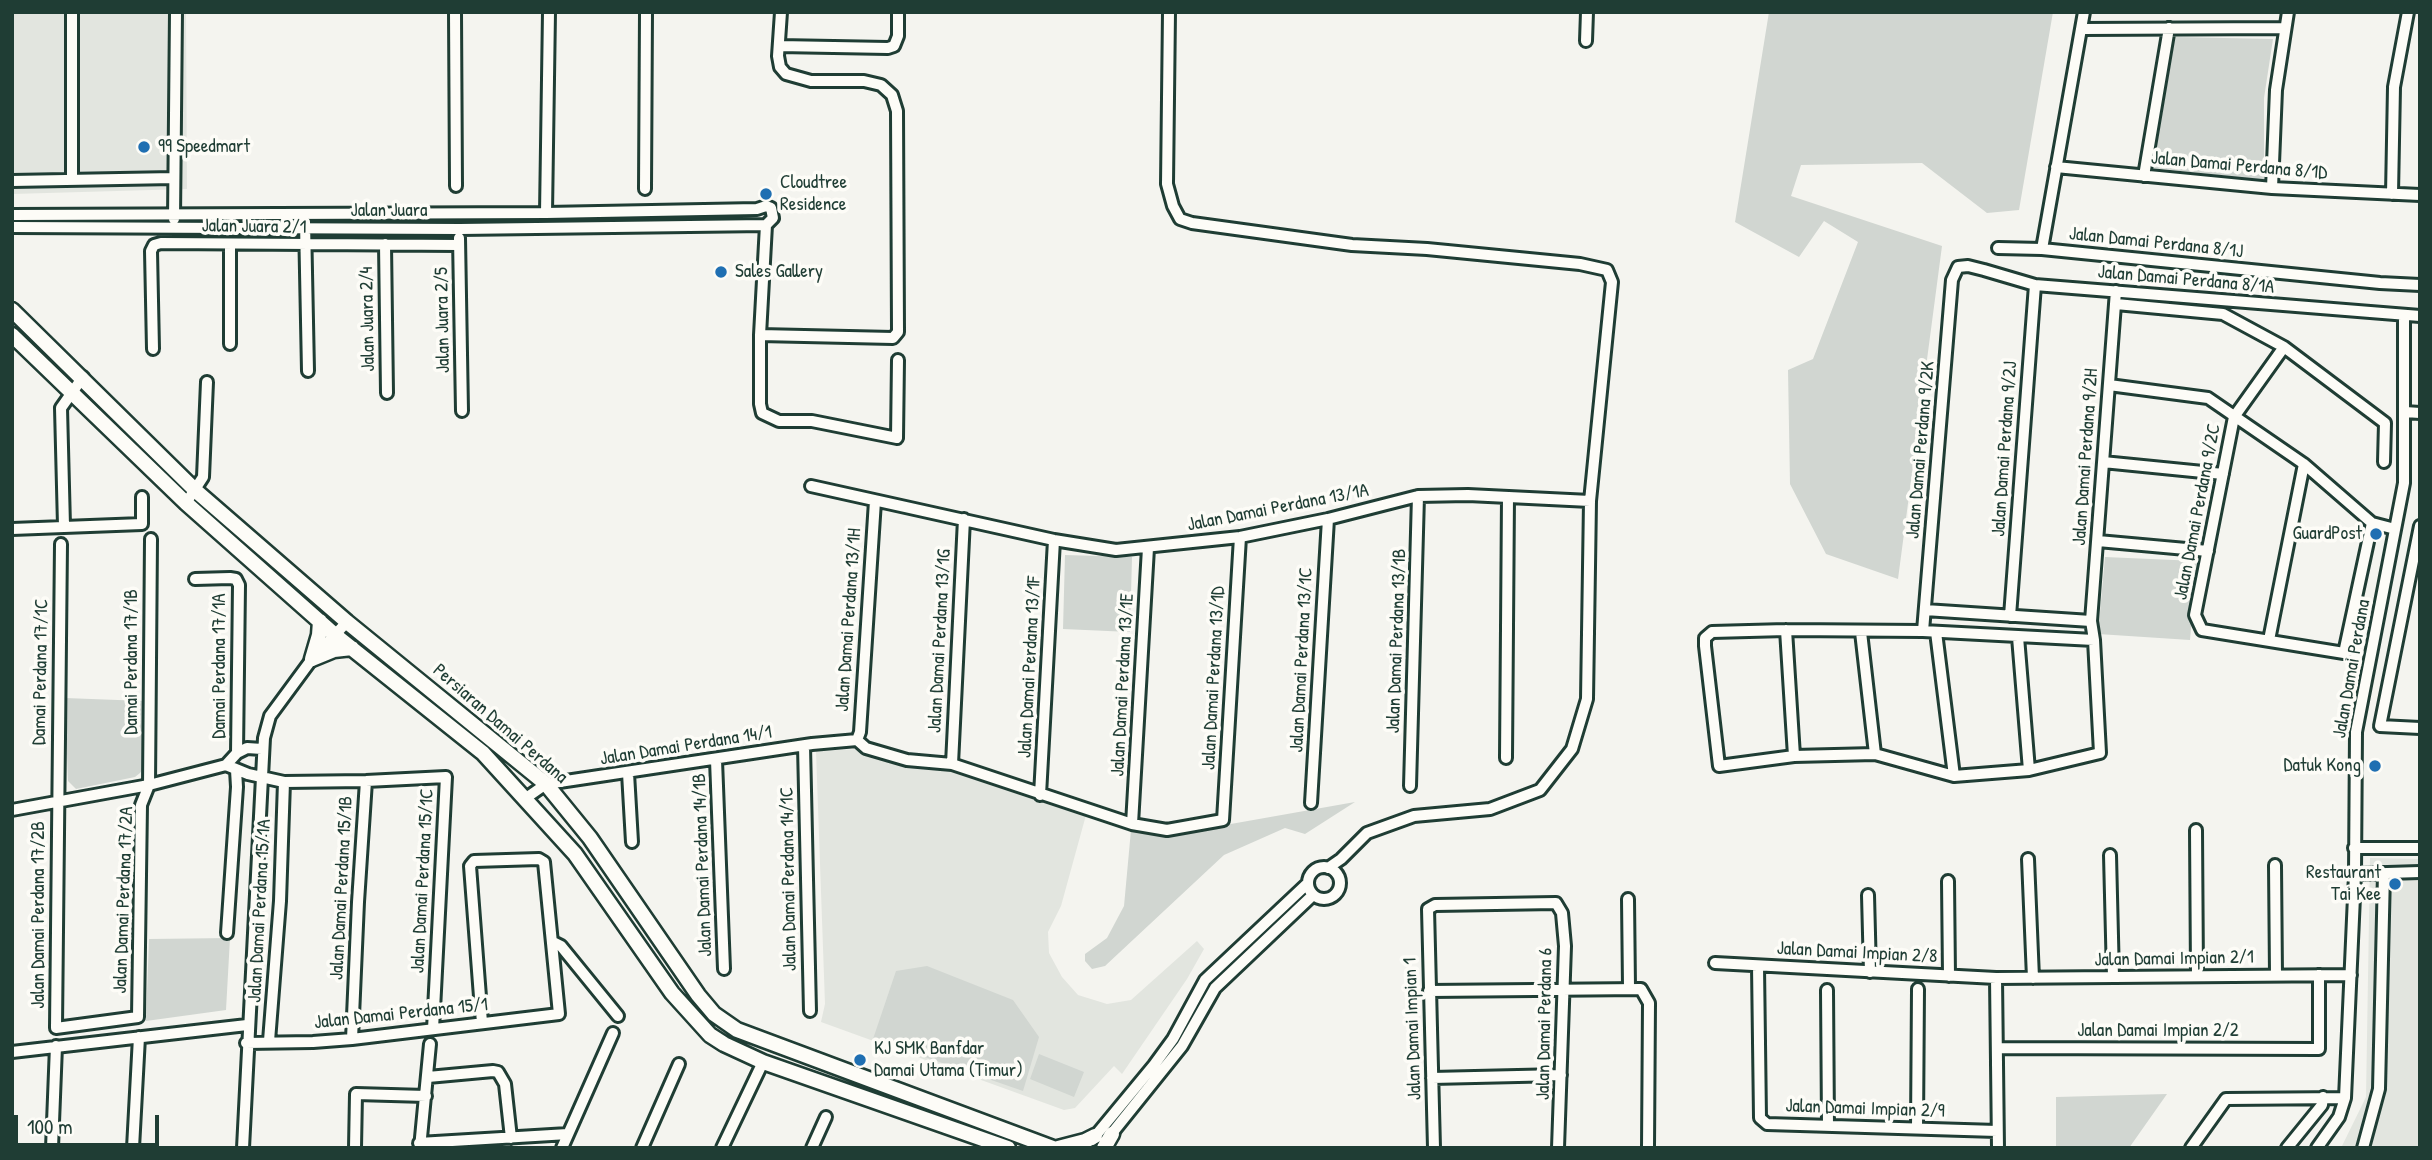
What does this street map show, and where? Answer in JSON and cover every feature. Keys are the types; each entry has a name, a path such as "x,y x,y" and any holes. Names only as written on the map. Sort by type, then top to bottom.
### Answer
{"main road":[{"name":"Persiaran Damai Perdana","path":"12,310 196,491 347,622 546,784 590,838 714,1014 737,1030 1056,1148"},
{"name":"Persiaran Damai Perdana","path":"12,335 186,503 335,635 483,753 575,854 672,993 710,1035 763,1062 1008,1148"},
{"path":"312,659 320,621"},
{"path":"312,659 334,650 352,648"},
{"path":"672,993 674,985 680,979 692,985"},
{"path":"1056,1148 1085,1141 1096,1145 1112,1134"}],"street":[{"path":"72,12 72,180"},
{"path":"174,221 176,12"},
{"path":"455,12 456,186"},
{"path":"546,213 549,12"},
{"path":"645,189 646,12"},
{"path":"760,335 893,338 898,332 897,111 892,95 881,85 864,80 811,81 786,74 780,67 781,12"},
{"path":"779,46 888,48 894,46 898,36 898,12"},
{"path":"1096,1145 1173,1039 1205,980 1308,883 1315,870 1328,868 1341,859 1367,833 1415,816 1490,809 1540,790 1572,749 1587,699 1590,501 1611,300 1612,282 1607,270 1580,264 1427,249 1352,245 1180,219 1167,184 1169,12"},
{"path":"1586,41 1587,12"},
{"name":"Jalan Damai Perdana 8/1J","path":"2084,12 2042,249 2420,285"},
{"path":"2272,188 2276,90 2288,12"},
{"path":"2392,194 2394,87 2408,12"},
{"path":"2144,176 2169,28"},
{"path":"2082,29 2284,28"},
{"name":"Jalan Damai Perdana 8/1D","path":"2056,167 2272,188 2420,195"},
{"path":"12,181 174,178"},
{"name":"Jalan Juara","path":"12,215 174,221 305,222 460,229 766,225 773,218 771,208 766,206 757,209 305,222"},
{"name":"Jalan Juara","path":"12,227 174,221"},
{"path":"305,222 308,371"},
{"path":"766,225 760,335 762,413 779,421 812,421 897,438 898,360"},
{"name":"Jalan Juara 2/5","path":"460,229 462,411"},
{"name":"Jalan Juara 2/4","path":"385,244 387,393"},
{"name":"Jalan Juara 2/1","path":"153,349 151,251 155,245 459,245"},
{"path":"230,245 230,344"},
{"path":"1998,248 2042,249"},
{"name":"Jalan Damai Perdana 8/1A","path":"1954,273 1958,267 1968,266 2035,285 2420,316"},
{"name":"Jalan Damai Perdana 9/2K","path":"1923,631 1954,273"},
{"name":"Jalan Damai Perdana 9/2J","path":"2010,616 2035,285"},
{"name":"Jalan Damai Perdana 9/2H","path":"2029,770 2100,753 2092,631 2116,291"},
{"path":"2116,304 2223,314 2284,347 2385,423 2384,463"},
{"name":"Jalan Damai Perdana","path":"2319,1144 2339,1117 2345,1098 2355,874 2356,732 2404,483 2404,316"},
{"path":"2234,416 2284,347"},
{"path":"64,526 61,408 83,377"},
{"path":"186,503 204,477 207,382"},
{"path":"2109,385 2208,398 2304,464 2372,523 2395,529"},
{"path":"2405,412 2420,413"},
{"name":"Jalan Damai Perdana 9/2C","path":"2234,416 2196,615 2202,630 2269,640"},
{"path":"2385,430 2405,429"},
{"path":"2103,462 2223,474"},
{"path":"2304,464 2269,640 2344,653 2372,523"},
{"name":"Jalan Damai Perdana 13/1A","path":"811,486 1054,540 1116,550 1240,537 1328,519 1418,496 1468,495 1590,501"},
{"name":"Jalan Damai Perdana 13/1B","path":"1410,786 1418,496"},
{"path":"12,529 142,524 142,497"},
{"path":"1506,758 1508,497"},
{"name":"Jalan Damai Perdana 13/1H","path":"857,740 860,732 874,501"},
{"name":"Jalan Damai Perdana 13/1G","path":"952,764 964,519"},
{"name":"Jalan Damai Perdana 13/1C","path":"1311,803 1328,519"},
{"path":"2420,526 2380,726 2420,728"},
{"name":"Jalan Damai Perdana 13/1D","path":"1132,824 1167,830 1223,820 1240,537"},
{"name":"Damai Perdana 17/1B","path":"149,785 151,539"},
{"name":"Jalan Damai Perdana 13/1F","path":"1040,795 1054,540"},
{"path":"2098,541 2208,551"},
{"name":"Damai Perdana 17/1C","path":"57,802 61,544"},
{"name":"Jalan Damai Perdana 13/1E","path":"1132,824 1148,548"},
{"name":"Damai Perdana 17/1A","path":"195,579 230,578 236,579 239,585 237,752"},
{"path":"1925,610 2010,616 2092,631"},
{"path":"243,1148 262,749 270,716 312,659 347,622"},
{"path":"2018,637 2029,770 1954,776 1875,754 1794,756 1719,766 1705,646 1705,638 1709,633 1786,630 1923,631 2018,637 2092,631"},
{"path":"1786,630 1794,756"},
{"path":"1861,632 1875,754"},
{"path":"1936,632 1954,776"},
{"path":"857,740 866,748 907,761 952,764 1132,824"},
{"name":"Jalan Damai Perdana 14/1","path":"526,798 546,784 857,740"},
{"name":"Jalan Damai Perdana 14/1C","path":"804,746 810,1011"},
{"path":"228,933 237,787 231,768 237,752 247,748 262,749"},
{"name":"Jalan Damai Perdana 14/1B","path":"716,760 724,969"},
{"path":"12,810 231,768 284,782 366,781"},
{"path":"628,773 632,842"},
{"name":"Jalan Damai Perdana 15/1C","path":"366,781 446,778 433,1029"},
{"name":"Jalan Damai Perdana 15/1B","path":"352,1039 366,781"},
{"name":"Jalan Damai Perdana 15/1A","path":"269,1041 281,898 284,782"},
{"name":"Jalan Damai Perdana 17/2A","path":"56,1028 138,1017 141,805 149,785"},
{"name":"Jalan Damai Perdana 17/2B","path":"56,1028 57,802"},
{"path":"2196,830 2197,976"},
{"path":"2354,848 2420,848"},
{"path":"2110,855 2113,977"},
{"path":"482,1023 470,866 474,861 540,859 544,862 554,942 561,946 618,1016"},
{"path":"1308,883 1313,895 1322,899 1332,897 1339,886 1341,859"},
{"path":"2028,859 2033,978"},
{"path":"2275,865 2276,975"},
{"path":"1328,868 1338,876"},
{"path":"2355,874 2420,872"},
{"path":"2363,1148 2379,1089 2384,873"},
{"path":"1948,881 1949,976"},
{"path":"1112,1134 1182,1046 1215,988 1313,895"},
{"path":"1868,895 1870,972"},
{"path":"1628,899 1629,987"},
{"name":"Jalan Damai Perdana 6","path":"1427,909 1435,905 1556,903 1562,913 1564,990 1558,1148"},
{"name":"Jalan Damai Impian 1","path":"1427,909 1434,1148"},
{"name":"Jalan Damai Perdana 15/1","path":"246,1043 352,1039 559,1014 554,942"},
{"name":"Jalan Damai Impian 2/8","path":"1715,963 1996,978"},
{"name":"Jalan Damai Impian 2/9","path":"1758,966 1760,1118 1767,1124 1997,1131"},
{"name":"Jalan Damai Impian 2/2","path":"1998,1048 2319,1049 2319,975"},
{"name":"Jalan Damai Impian 2/1","path":"1996,978 2351,975"},
{"path":"1996,978 1998,1148"},
{"path":"1429,991 1629,987 1641,989 1649,1003 1648,1148"},
{"path":"1917,1128 1918,989"},
{"path":"1826,990 1828,1126"},
{"path":"12,1052 247,1025"},
{"path":"562,1148 613,1033"},
{"path":"133,1148 139,1037"},
{"path":"430,1044 419,1146 568,1134"},
{"path":"52,1148 56,1046"},
{"path":"722,1148 763,1062"},
{"path":"642,1148 680,1065"},
{"path":"428,1077 494,1071 503,1078 505,1084 510,1138"},
{"path":"1432,1078 1561,1075"},
{"path":"355,1148 356,1094 426,1096"},
{"path":"2287,1148 2322,1105 2323,1097"},
{"path":"2191,1148 2226,1099 2345,1098"},
{"path":"812,1148 826,1117"},
{"path":"2319,1144 2333,1148"}],"shaded area":[{"path":"12,12 186,12 187,189 12,194"},
{"path":"1769,12 2053,12 2019,210 1987,213 1922,163 1801,165 1791,196 1942,246 1898,579 1826,554 1790,484 1788,370 1813,359 1858,242 1824,221 1799,257 1735,222"},
{"path":"2175,37 2273,39 2264,98 2264,180 2153,168"},
{"path":"1065,555 1132,557 1130,632 1063,629"},
{"path":"2105,557 2197,561 2190,640 2098,634"},
{"path":"65,698 144,701 144,767 140,773 135,777 76,789 68,781"},
{"path":"861,749 945,766 1086,815 1061,906 1048,932 1049,953 1062,977 1078,995 1107,1004 1131,1000 1197,941 1204,949 1187,979 1122,1074 1114,1066 1075,1108 1064,1110 821,1022 825,1004 816,751"},
{"path":"1355,802 1305,834 1285,828 1224,855 1105,966 1092,969 1085,961 1085,954 1107,938 1124,906 1131,830 1163,836"},
{"path":"2370,858 2420,859 2420,1148 2341,1148 2366,1097"},
{"path":"230,938 226,1010 146,1021 149,939"},
{"path":"927,966 1013,1000 1039,1037 1023,1091 873,1039 896,971"},
{"path":"1039,1054 1084,1072 1074,1097 1030,1079"},
{"path":"2167,1094 2129,1148 2056,1148 2056,1097"}],"place":[{"name":"99 Speedmart","path":"144,147"},
{"name":"Cloudtree Residence","path":"766,194"},
{"name":"Sales Gallery","path":"721,272"},
{"name":"GuardPost","path":"2376,534"},
{"name":"Datuk Kong","path":"2375,766"},
{"name":"Restaurant Tai Kee","path":"2395,884"},
{"name":"KJ SMK Banfdar Damai Utama (Timur)","path":"860,1060"}]}
